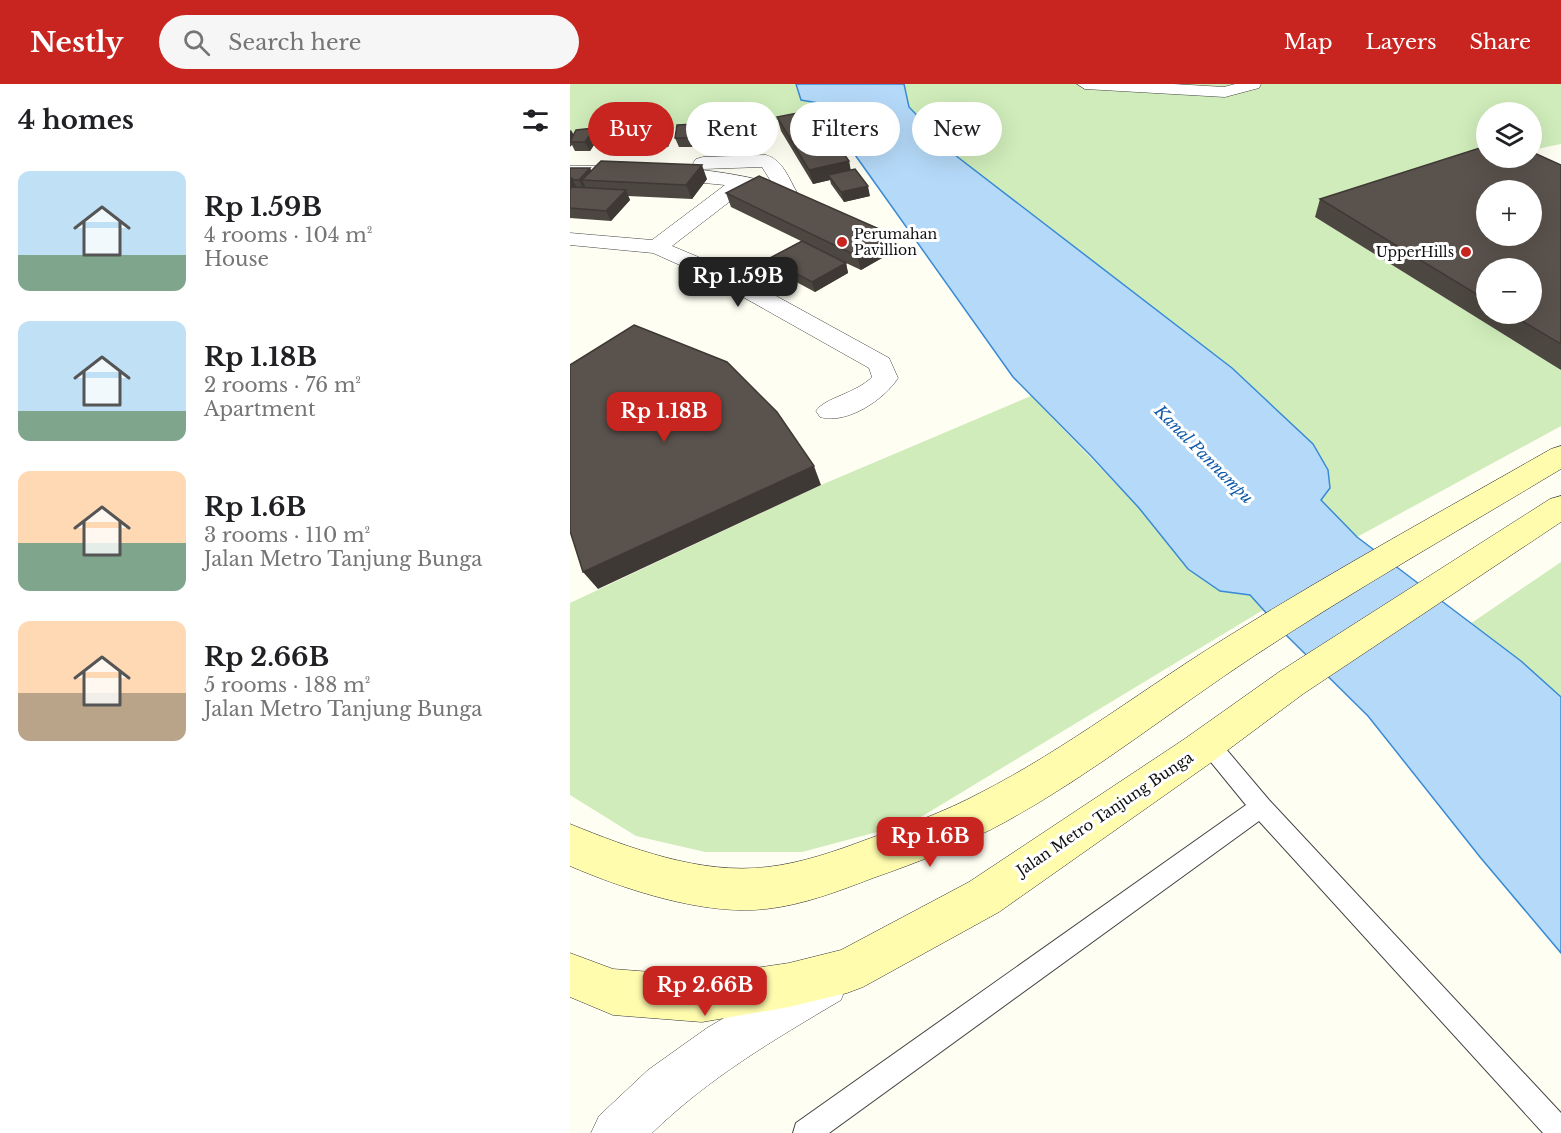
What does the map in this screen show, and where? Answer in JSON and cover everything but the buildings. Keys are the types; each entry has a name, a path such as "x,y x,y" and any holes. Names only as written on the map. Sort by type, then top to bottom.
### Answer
{"main road":[{"path":"570,844 577,849 635,868 691,883 756,889 824,875 924,840 1008,800 1118,730 1184,683 1248,642 1561,456"},
{"name":"Jalan Metro Tanjung Bunga","path":"570,975 613,992 702,999 789,986 847,971 984,897 1291,683 1561,507"}],"street":[{"path":"1085,84 1225,92 1253,84"},
{"path":"570,172 642,171 717,161 766,161 772,165 787,193"},
{"path":"642,171 742,182 787,193 808,204"},
{"path":"657,248 742,182"},
{"path":"570,239 657,248 719,274 880,364 885,378 878,387 869,395 829,411"},
{"path":"615,1133 665,1087 723,1044 847,971"}],"lane":[{"path":"1208,743 1261,807 1561,1133"},
{"path":"806,1133 1261,807"}],"green space":[{"path":"570,84 796,84 801,100 812,102 790,102 790,116 778,120 778,102 686,102 686,127 674,128 674,102 588,102 588,136 570,137"},
{"path":"904,84 1561,84 1561,144 1542,148 1542,102 1476,102 1476,161 1315,217 1476,317 1476,324 1487,324 1561,370 1561,426 1357,537 1321,500 1330,488 1328,471 1313,444 1232,368 956,156 1002,156 1002,102 912,102 912,110 909,107"},
{"path":"1031,396 1139,508 1188,569 1220,591 1250,595 1263,610 911,823 802,852 705,852 636,836 570,795 570,603 821,485"},
{"path":"1561,562 1561,697 1521,661 1470,624"}],"water":[{"name":"Kanal Pannampu","path":"796,84 904,84 909,107 912,110 912,156 956,156 1232,368 1313,444 1328,470 1330,488 1321,500 1357,537 1521,661 1561,697 1561,953 1480,857 1368,716 1286,635 1250,595 1220,591 1188,569 1139,508 1013,377 856,156 900,156 900,102 801,100"}],"place":[{"name":"Perumahan Pavillion","path":"842,242"},
{"name":"UpperHills","path":"1466,252"}]}
